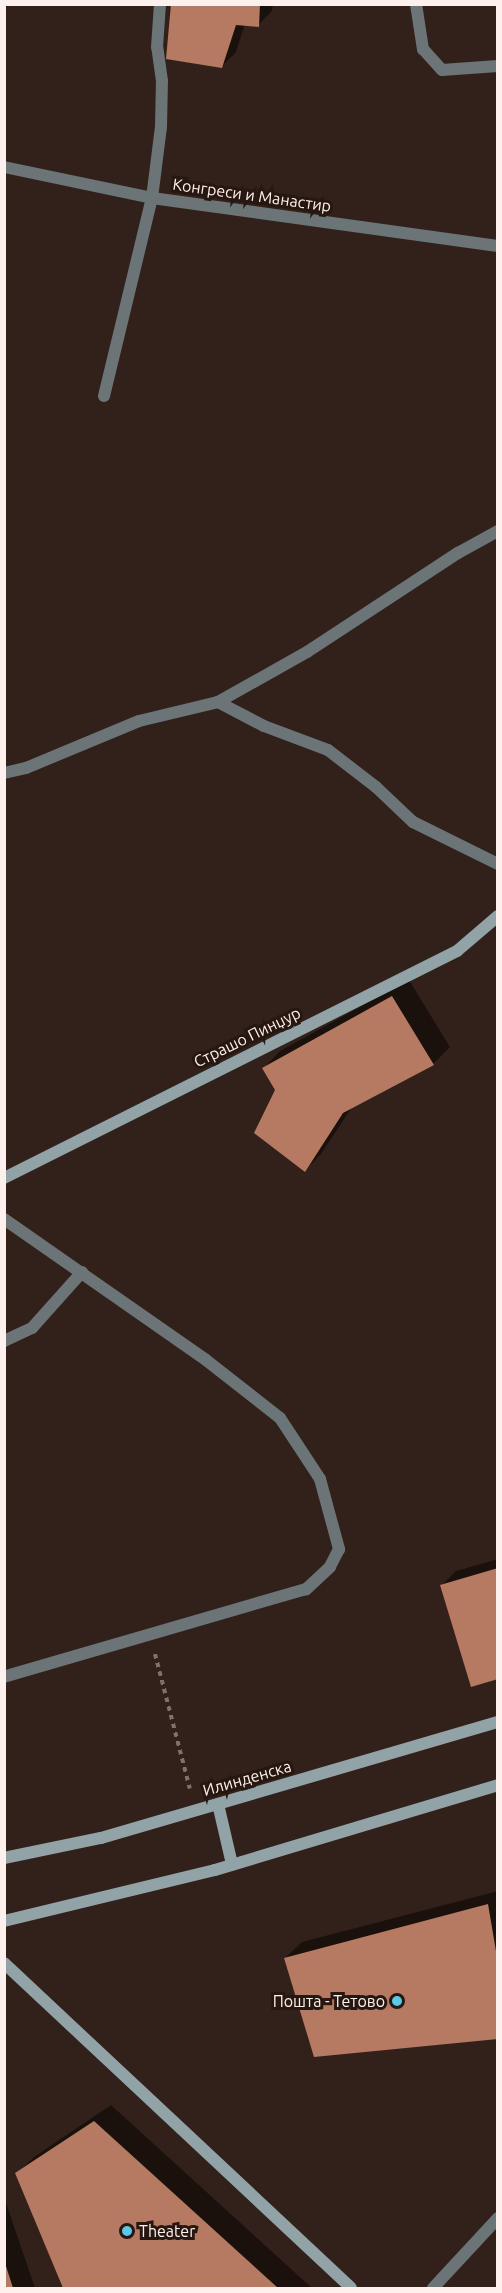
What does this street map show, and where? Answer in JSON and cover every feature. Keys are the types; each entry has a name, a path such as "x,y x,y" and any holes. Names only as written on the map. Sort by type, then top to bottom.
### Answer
{"street":[{"path":"104,396 152,198 161,127 162,81 157,46 160,4"},
{"path":"416,4 423,49 442,70 498,66"},
{"name":"Конгреси и Манастир","path":"4,167 152,198 498,246"},
{"path":"4,773 26,768 139,721 218,702 307,652 458,553 498,531"},
{"path":"218,702 264,726 328,750 376,787 413,822 498,864"},
{"name":"Страшо Пинџур","path":"4,1178 457,951 498,916"},
{"path":"4,1219 206,1359 280,1418 320,1479 339,1549 330,1567 306,1589 4,1677"},
{"path":"4,1341 32,1329 82,1272"},
{"name":"Илинденска","path":"4,1858 101,1838 498,1722"},
{"path":"4,1921 232,1864 498,1785"},
{"path":"218,1804 232,1864"},
{"path":"4,1962 351,2289"},
{"path":"432,2289 498,2218"}],"path":[{"path":"150,1633 196,1810"}],"building":[{"path":"171,4 260,4 259,27 236,25 222,68 166,59"},
{"path":"392,996 434,1065 343,1113 305,1172 254,1133 275,1090 262,1068"},
{"path":"498,1568 498,1679 471,1687 440,1585"},
{"name":"Пошта - Тетово","path":"488,1904 498,1963 498,2039 314,2057 284,1958"},
{"name":"Theater","path":"94,2121 278,2288 63,2288 15,2173"},
{"path":"5,2263 13,2288 4,2288"}],"place":[{"name":"Пошта - Тетово","path":"397,2001"},
{"name":"Theater","path":"127,2231"}]}
